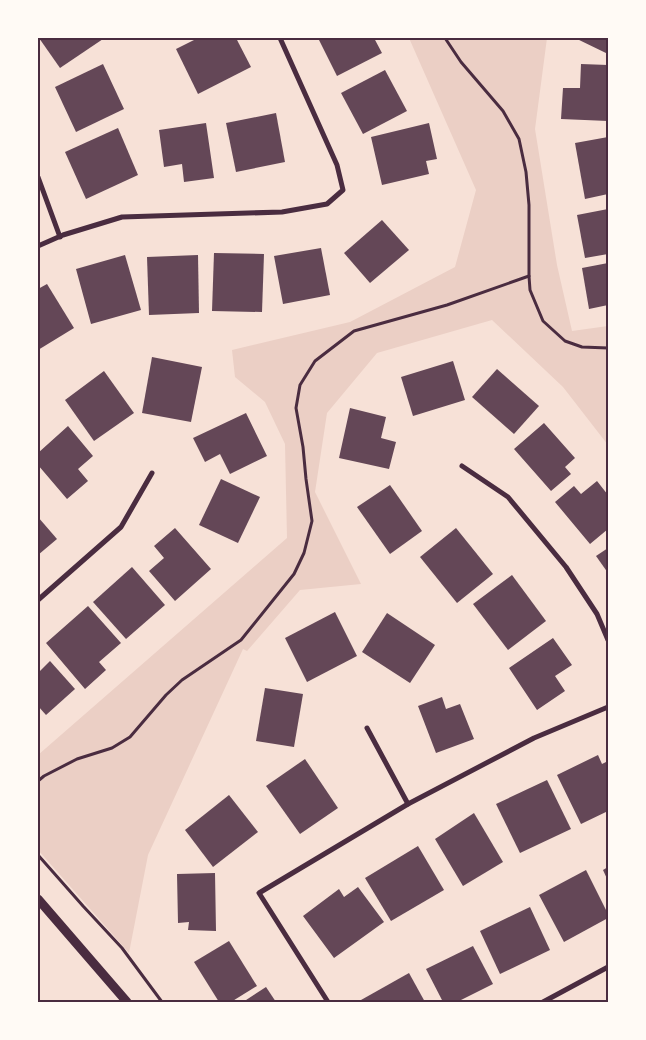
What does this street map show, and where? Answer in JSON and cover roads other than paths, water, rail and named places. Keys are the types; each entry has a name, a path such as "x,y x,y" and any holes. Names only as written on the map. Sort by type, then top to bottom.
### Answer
{"street":[{"path":"38,246 60,236 122,218 282,212 327,204 344,190 337,165 280,38"},
{"path":"38,177 60,236"},
{"path":"462,466 508,497 566,567 597,614 608,640"},
{"path":"38,600 121,527 152,473"},
{"path":"328,1002 259,893 408,804 534,738 608,707"},
{"path":"367,728 408,804"},
{"path":"38,899 41,909 127,1002"},
{"path":"542,1002 608,968"}]}
